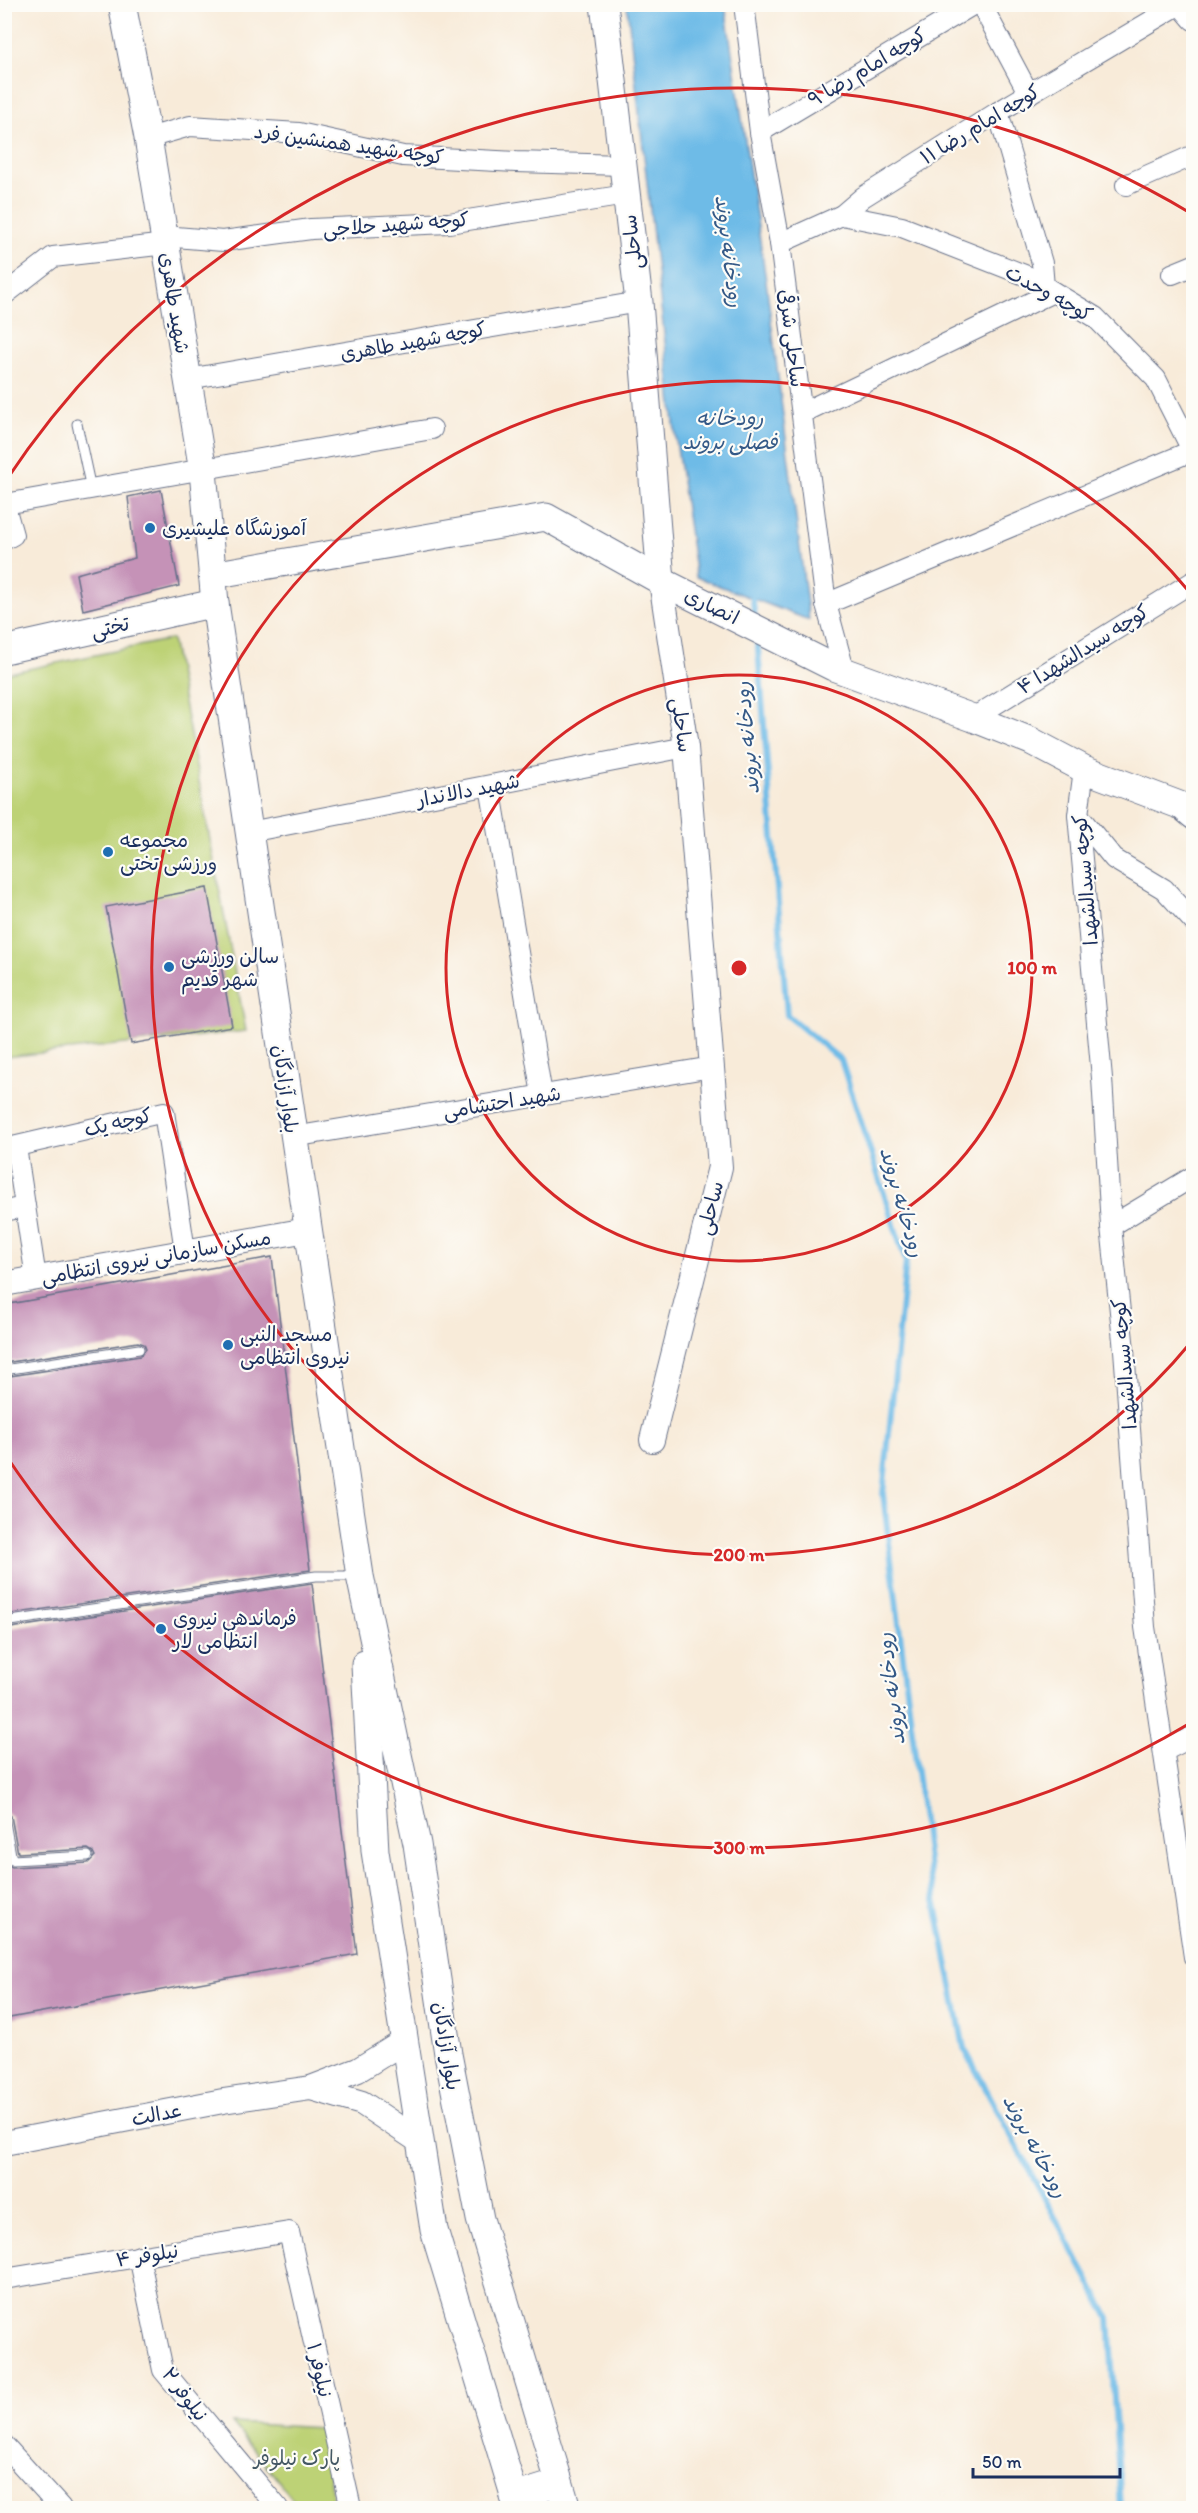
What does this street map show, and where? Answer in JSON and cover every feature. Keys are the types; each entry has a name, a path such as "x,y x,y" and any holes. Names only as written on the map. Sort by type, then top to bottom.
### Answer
{"main road":[{"name":"شهید طاهری","path":"122,4 148,138 203,471 215,603"},
{"name":"ساحلی","path":"604,4 639,302 661,581"},
{"name":"انصاری","path":"212,575 546,517 661,581 839,668 1031,741 1084,769 1190,807"},
{"name":"تختی","path":"4,650 215,603"},
{"name":"بلوار آزادگان","path":"215,603 360,1575 417,1844 447,2054 480,2219 567,2508"},
{"name":"بلوار آزادگان","path":"360,1575 375,1851 419,2141 434,2230 516,2503"},
{"path":"516,2503 559,2483"}],"street":[{"name":"کوچه امام رضا ۹","path":"760,132 974,4"},
{"path":"981,4 1029,94"},
{"path":"1181,4 1194,18"},
{"name":"کوچه امام رضا ۱۱","path":"780,243 842,215 863,197 998,112 1181,4"},
{"name":"ساحلی شرقی","path":"745,5 760,132 780,243 826,604 839,668"},
{"path":"802,413 1049,289 998,112"},
{"name":"کوچه شهید همنشین فرد","path":"148,138 190,126 299,133 403,156 623,165"},
{"path":"1126,185 1194,155"},
{"name":"کوچه شهید حلاجی","path":"4,295 53,257 165,240 223,241 311,229 449,223 626,195"},
{"name":"کوچه وحدت","path":"842,215 902,227 1028,276 1095,318 1156,379 1193,451"},
{"path":"1172,274 1194,265"},
{"name":"کوچه شهید طاهری","path":"188,379 639,302"},
{"path":"4,540 13,535 5,503 203,471 432,429"},
{"path":"826,604 1193,451"},
{"name":"ساحلی","path":"652,1440 720,1167 686,747 661,581"},
{"name":"کوچه سیدالشهدا ۴","path":"973,718 1194,581"},
{"name":"شهید دالاندار","path":"249,832 686,747"},
{"name":"کوچه سیدالشهدا","path":"1084,769 1078,815 1102,1078 1111,1226 1124,1350 1145,1627 1194,1957"},
{"path":"490,786 542,1095"},
{"path":"1078,815 1114,859 1164,889 1194,922"},
{"name":"شهید احتشامی","path":"293,1137 712,1067"},
{"name":"کوچه یک","path":"10,1148 164,1112 185,1251"},
{"path":"10,1148 25,1207 36,1278"},
{"path":"1111,1226 1194,1176"},
{"path":"4,1211 25,1207"},
{"name":"مسکن سازمانی نیروی انتظامی","path":"4,1284 307,1230"},
{"path":"1164,1751 1194,1736"},
{"path":"311,2088 358,2070 403,2042"},
{"path":"311,2088 362,2103 419,2141"},
{"name":"عدالت","path":"4,2143 223,2101 311,2088"},
{"name":"نیلوفر ۴","path":"4,2279 290,2232"},
{"name":"نیلوفر ۱","path":"290,2232 351,2508"},
{"name":"نیلوفر ۲","path":"139,2256 163,2370 278,2508"},
{"path":"4,2445 61,2508"}],"lane":[{"path":"77,424 91,490"},
{"path":"4,1370 139,1349"},
{"path":"4,1622 316,1576 360,1575"},
{"path":"4,1817 12,1860 88,1856"}],"green space":[{"name":"مجموعه ورزشی تختی","path":"172,639 246,1031 5,1057 4,674"},
{"name":"پارک نیلوفر","path":"232,2423 321,2428 334,2507 300,2508"}],"water":[{"name":"رودخانه فصلی بروند","path":"627,5 725,5 766,281 809,620 696,577 676,440"}],"building":[{"name":"آموزشگاه علیشیری","path":"161,490 179,586 83,610 76,574 135,558 128,497"},
{"name":"سالن ورزشی شهر قدیم","path":"207,888 232,1026 131,1044 106,907"},
{"path":"272,1257 310,1570 4,1615 4,1377 140,1356 146,1349 144,1344 138,1342 4,1363 4,1305"},
{"path":"312,1583 357,1954 4,2019 4,1857 6,1864 12,1867 88,1863 95,1856 88,1849 18,1853 11,1816 4,1810 4,1629"}],"waterway":[{"name":"رودخانه بروند","path":"752,592 755,620"},
{"name":"رودخانه بروند","path":"757,636 787,1015 841,1060 906,1262 883,1494 929,1869 964,2048 1109,2318 1121,2508"}],"place":[{"name":"آموزشگاه علیشیری","path":"150,528"},
{"name":"مجموعه ورزشی تختی","path":"108,852"},
{"name":"سالن ورزشی شهر قدیم","path":"169,967"},
{"name":"مسجد النبی نیروی انتظامی","path":"228,1345"},
{"name":"فرماندهی نیروی انتظامی لار","path":"161,1629"}]}
